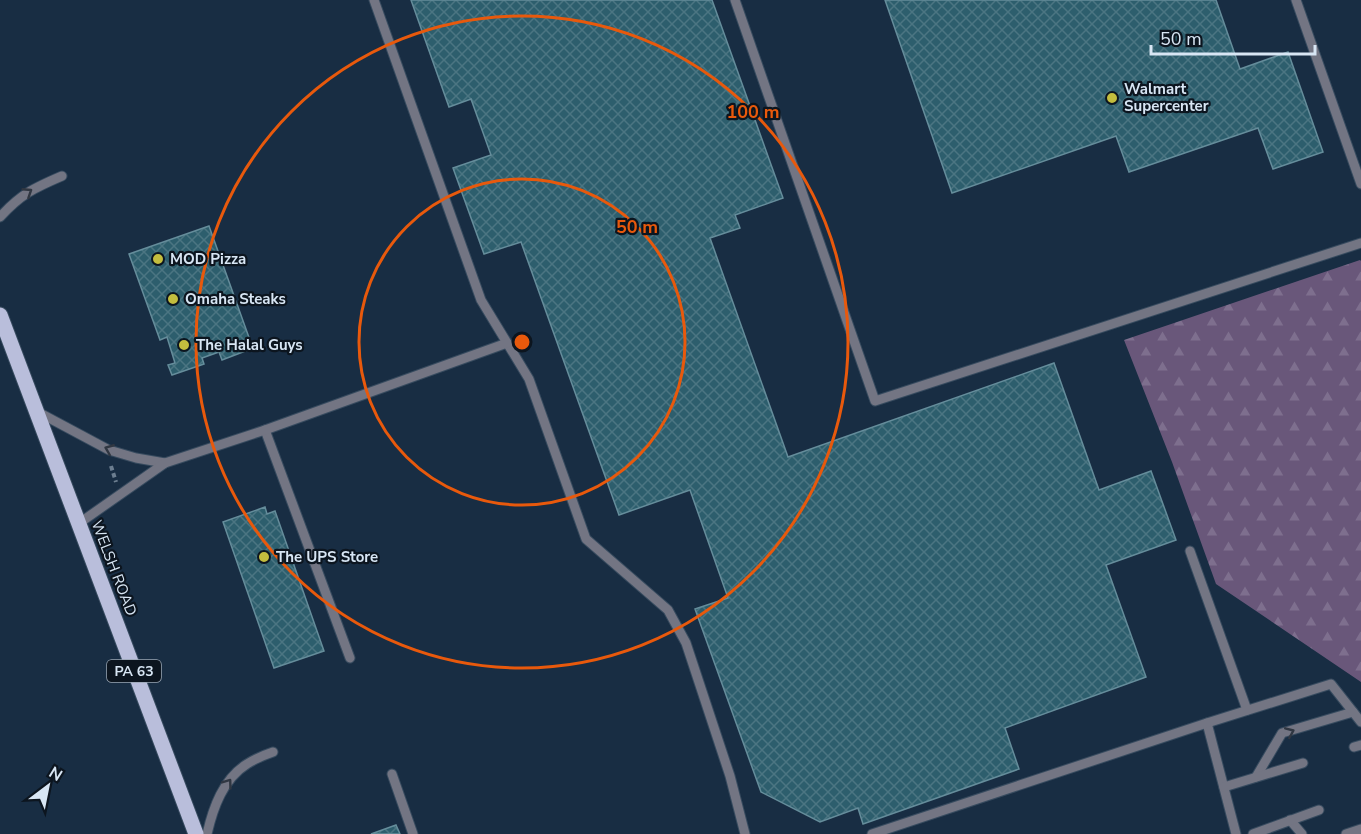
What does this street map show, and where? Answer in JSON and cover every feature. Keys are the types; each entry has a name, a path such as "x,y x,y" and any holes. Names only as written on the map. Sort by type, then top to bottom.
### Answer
{"main road":[{"name":"WELSH ROAD","path":"0,315 196,834"}],"lane":[{"path":"374,0 481,300 529,379 586,539 668,610 686,643 730,776 745,834"},
{"path":"735,0 875,401 1361,243"},
{"path":"1296,0 1361,184"},
{"path":"0,218 18,199 32,189 62,176"},
{"path":"78,524 165,463 266,430 507,343"},
{"path":"36,411 109,450 165,463"},
{"path":"266,430 350,658"},
{"path":"1191,551 1247,710"},
{"path":"872,834 1330,684 1361,722"},
{"path":"1256,777 1282,733 1353,712"},
{"path":"1207,723 1236,834"},
{"path":"207,834 220,794 236,772 257,758 273,752"},
{"path":"1224,787 1303,763"},
{"path":"392,774 413,834"},
{"path":"1253,834 1319,810"},
{"path":"1290,820 1302,834"},
{"path":"1346,834 1361,829"}],"path":[{"path":"110,459 116,482"}],"green space":[{"path":"1360,260 1361,682 1216,584 1172,462 1124,340"}],"building":[{"path":"411,0 712,0 783,198 735,215 740,228 710,238 788,457 1054,363 1099,490 1151,471 1176,540 1106,565 1146,677 1005,728 1019,769 863,824 858,808 820,822 761,792 695,609 728,598 690,490 619,515 521,242 484,254 453,168 491,155 471,99 449,107"},
{"name":"Walmart Supercenter","path":"885,0 1216,0 1240,69 1288,52 1323,152 1273,169 1258,128 1129,172 1116,136 952,193"},
{"path":"209,226 251,343 246,345 248,350 222,360 219,352 202,358 204,364 172,375 168,365 175,363 167,337 160,340 129,254"},
{"path":"265,507 267,514 275,511 324,651 274,668 223,522"},
{"path":"396,825 400,834 371,834"}],"place":[{"name":"Walmart Supercenter","path":"1112,98"},
{"name":"MOD Pizza","path":"158,259"},
{"name":"Omaha Steaks","path":"173,299"},
{"name":"The Halal Guys","path":"184,345"},
{"name":"The UPS Store","path":"264,557"}]}
